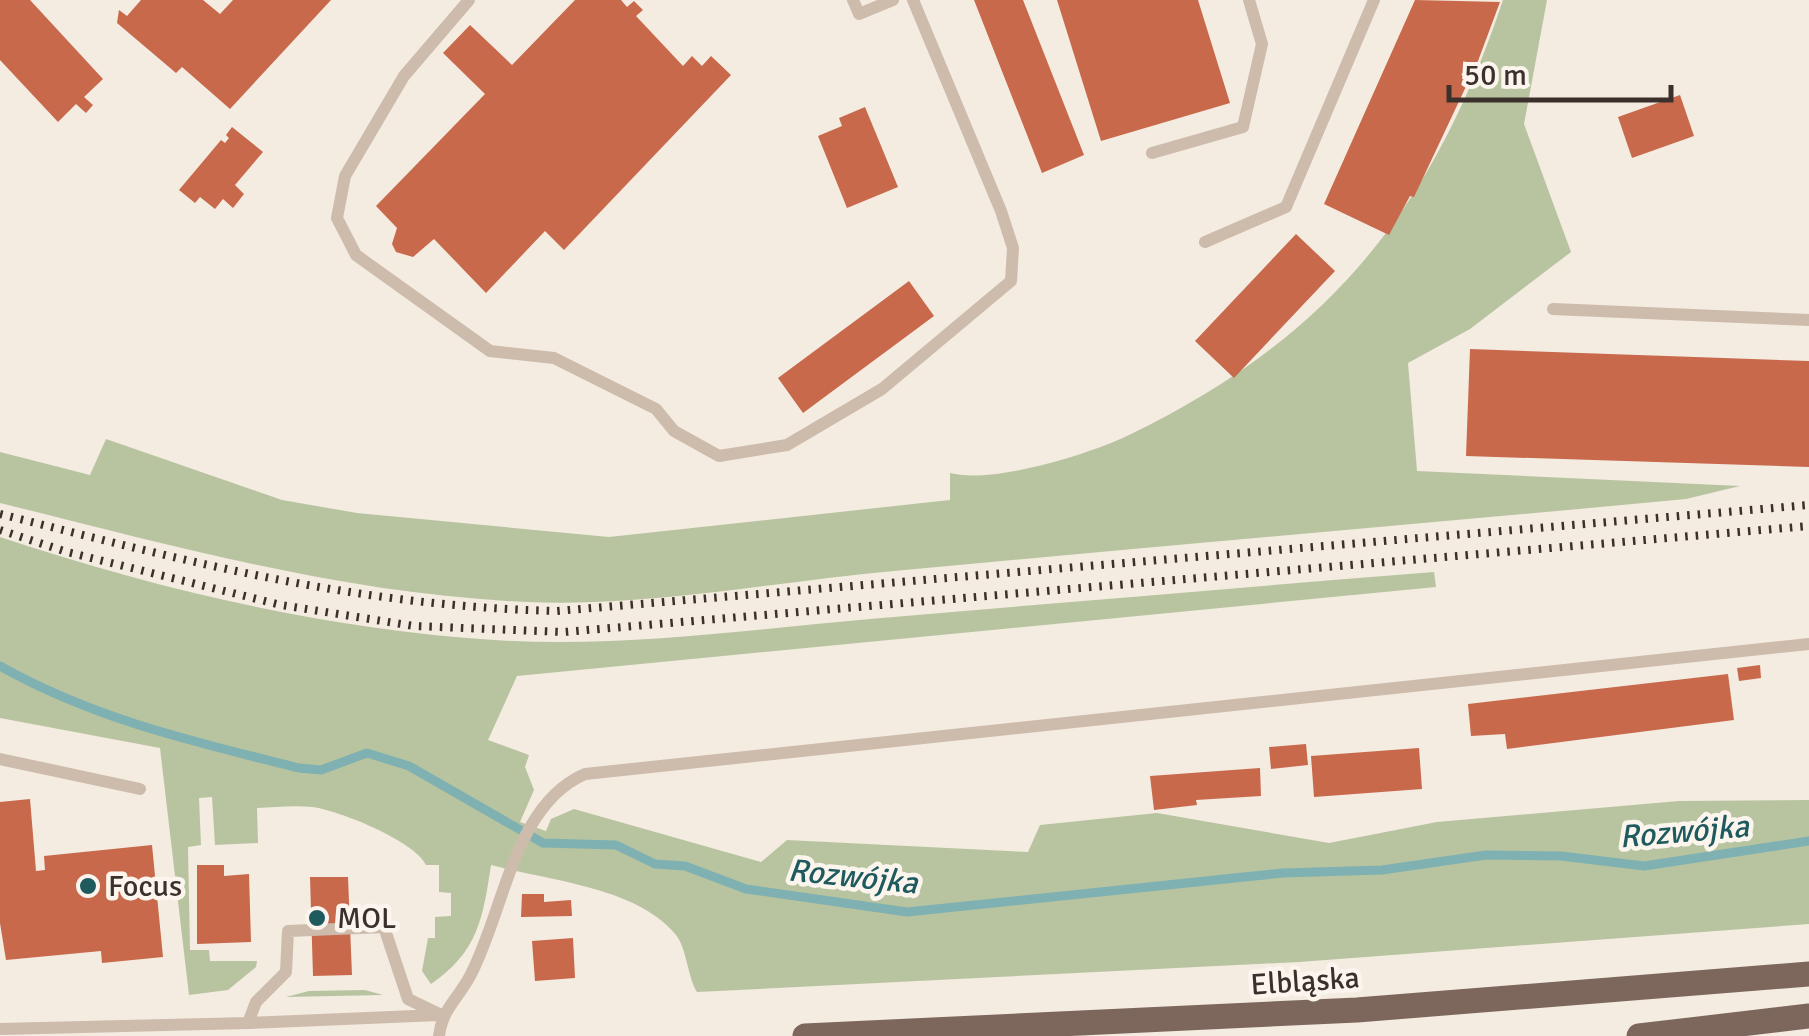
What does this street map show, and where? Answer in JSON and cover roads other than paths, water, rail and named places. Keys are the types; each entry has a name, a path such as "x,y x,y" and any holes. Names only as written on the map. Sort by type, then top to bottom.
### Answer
{"main road":[{"name":"Elbląska","path":"805,1036 1357,1010 1809,974"},
{"path":"1639,1036 1809,1016"}],"lane":[{"path":"469,0 404,76 344,176 337,218 356,256 490,351 554,358 656,410 674,431 719,456 787,445 866,398 1011,281 1012,248 1001,211 913,0"},
{"path":"853,0 859,14 892,0"},
{"path":"1152,153 1242,126 1262,44 1249,0"},
{"path":"1205,242 1286,207 1374,0"},
{"path":"1553,309 1809,320"},
{"path":"439,1036 441,1015 470,977 531,826 564,783 621,768 1809,644"},
{"path":"0,759 140,789"},
{"path":"248,1024 256,1002 286,972 288,930 384,927 408,999 441,1015"},
{"path":"0,1029 441,1015"}],"waterway":[{"name":"Rozwójka","path":"0,666 108,715 299,768 321,770 367,753 409,766 543,843 616,845 655,864 685,866 746,889 907,912 1283,873 1382,870 1486,855 1561,856 1644,866 1809,841"}],"railway":[{"path":"0,514 208,565 343,591 412,601 557,611 1809,505"},
{"path":"0,530 67,552 281,605 414,626 564,632 1809,526"}],"place":[{"name":"Focus","path":"88,886"},
{"name":"MOL","path":"317,918"}]}
